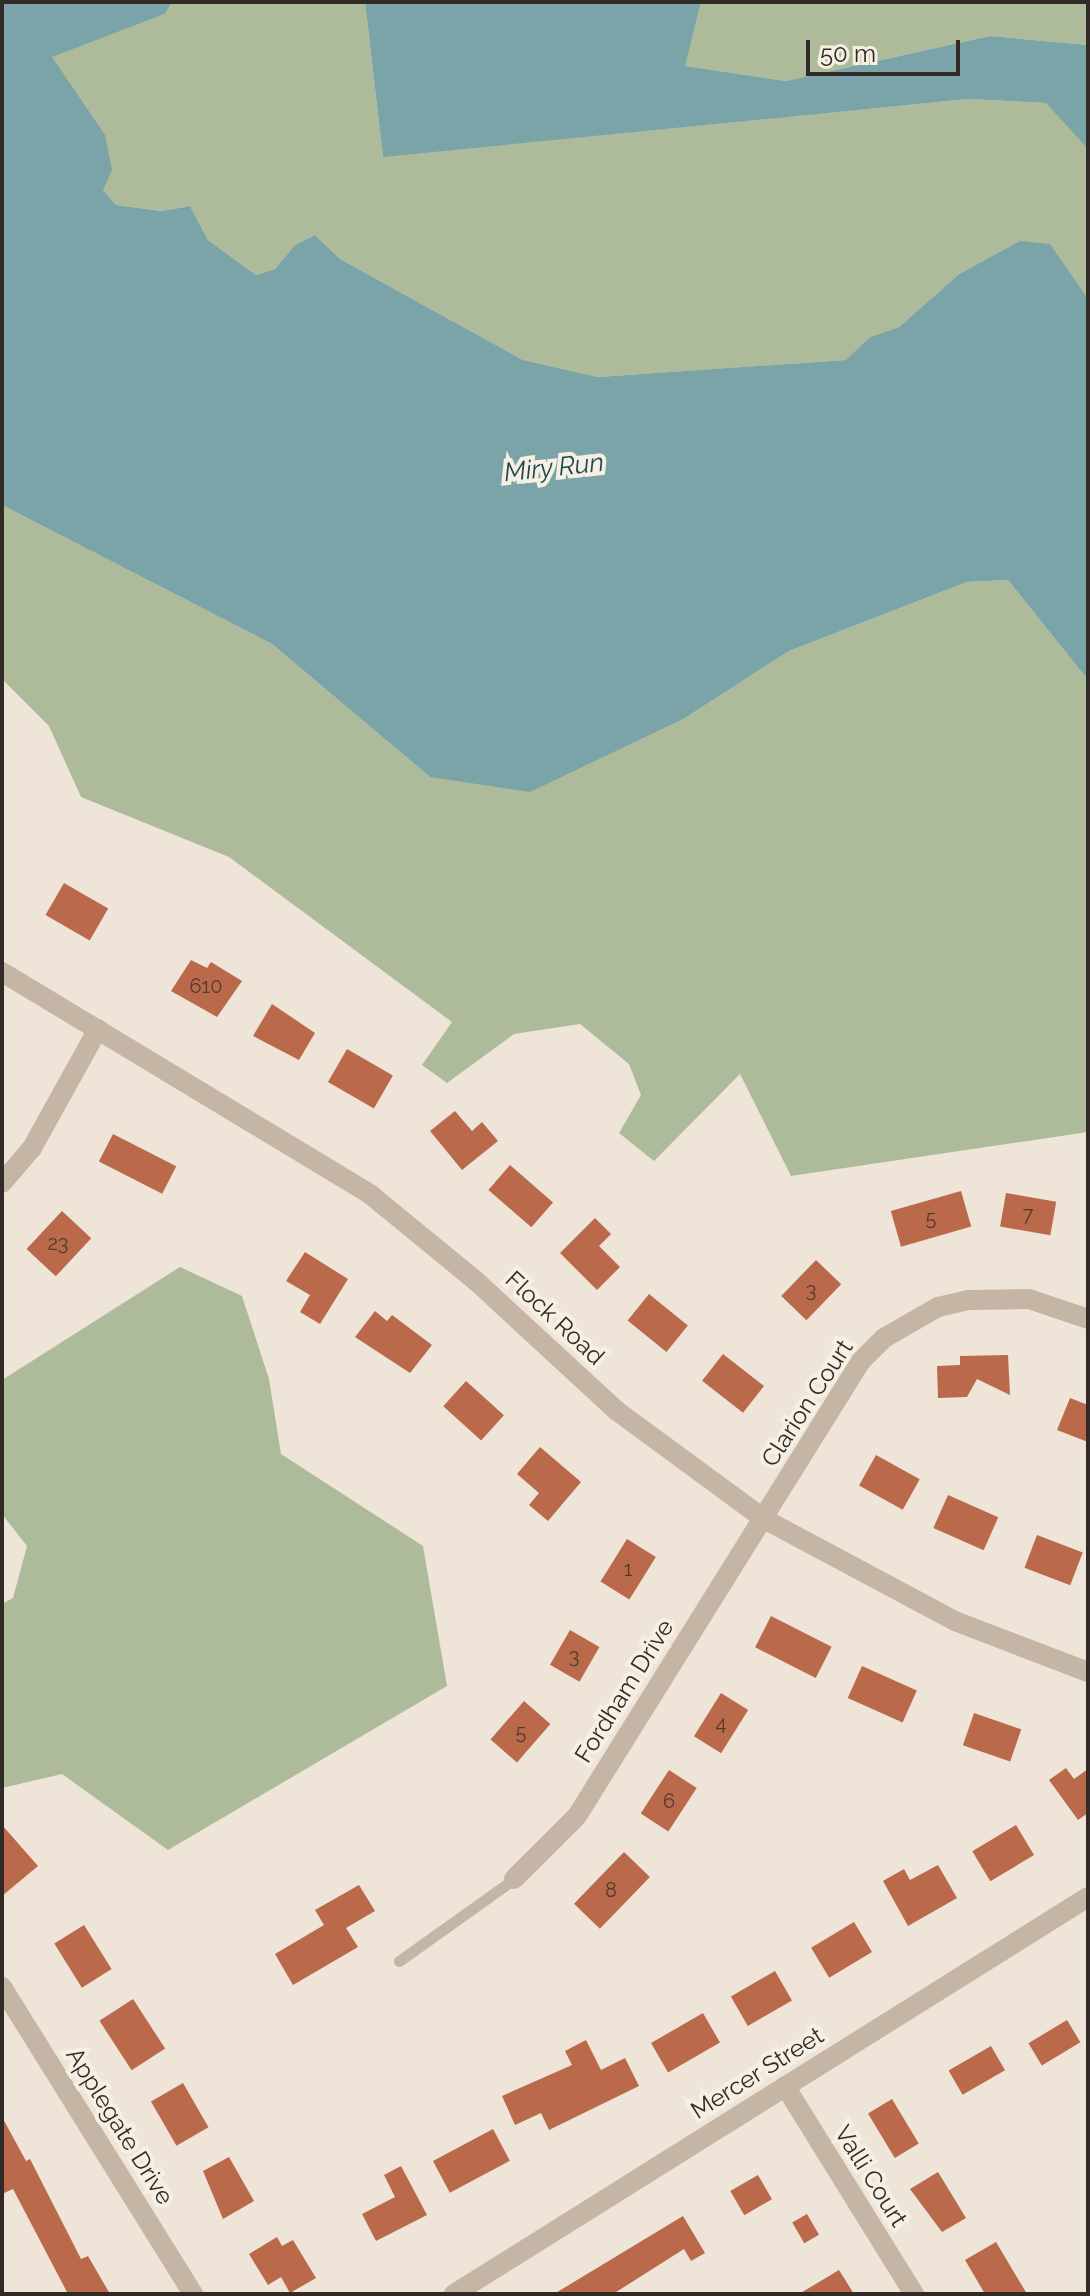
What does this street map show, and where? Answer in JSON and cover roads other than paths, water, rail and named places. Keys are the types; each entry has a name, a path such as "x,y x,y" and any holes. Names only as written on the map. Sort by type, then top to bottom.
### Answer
{"street":[{"name":"Flock Road","path":"2,972 371,1195 476,1281 617,1411 764,1519 955,1621 1088,1672"},
{"path":"2,1183 32,1148 98,1029"},
{"name":"Clarion Court","path":"764,1519 861,1361 910,1320 938,1307 997,1297 1029,1299 1088,1319"},
{"name":"Fordham Drive","path":"514,1879 577,1816 764,1519"},
{"name":"Mercer Street","path":"454,2294 1088,1897"},
{"name":"Applegate Drive","path":"2,1987 193,2294"},
{"name":"Valli Court","path":"785,2086 914,2294"}],"lane":[{"path":"399,1961 514,1879"}],"water":[{"name":"Miry Run","path":"2,2 172,2 165,14 52,57 105,135 112,170 103,190 116,205 162,211 190,206 208,240 256,275 275,269 295,245 315,235 340,259 523,360 598,377 846,360 870,337 899,327 958,275 1020,241 1050,244 1088,299 1088,680 1008,580 967,582 789,651 685,718 530,792 430,777 272,644 2,505"},
{"path":"365,2 701,2 685,66 786,81 990,36 1088,45 1088,149 1046,103 968,99 383,157"}]}
